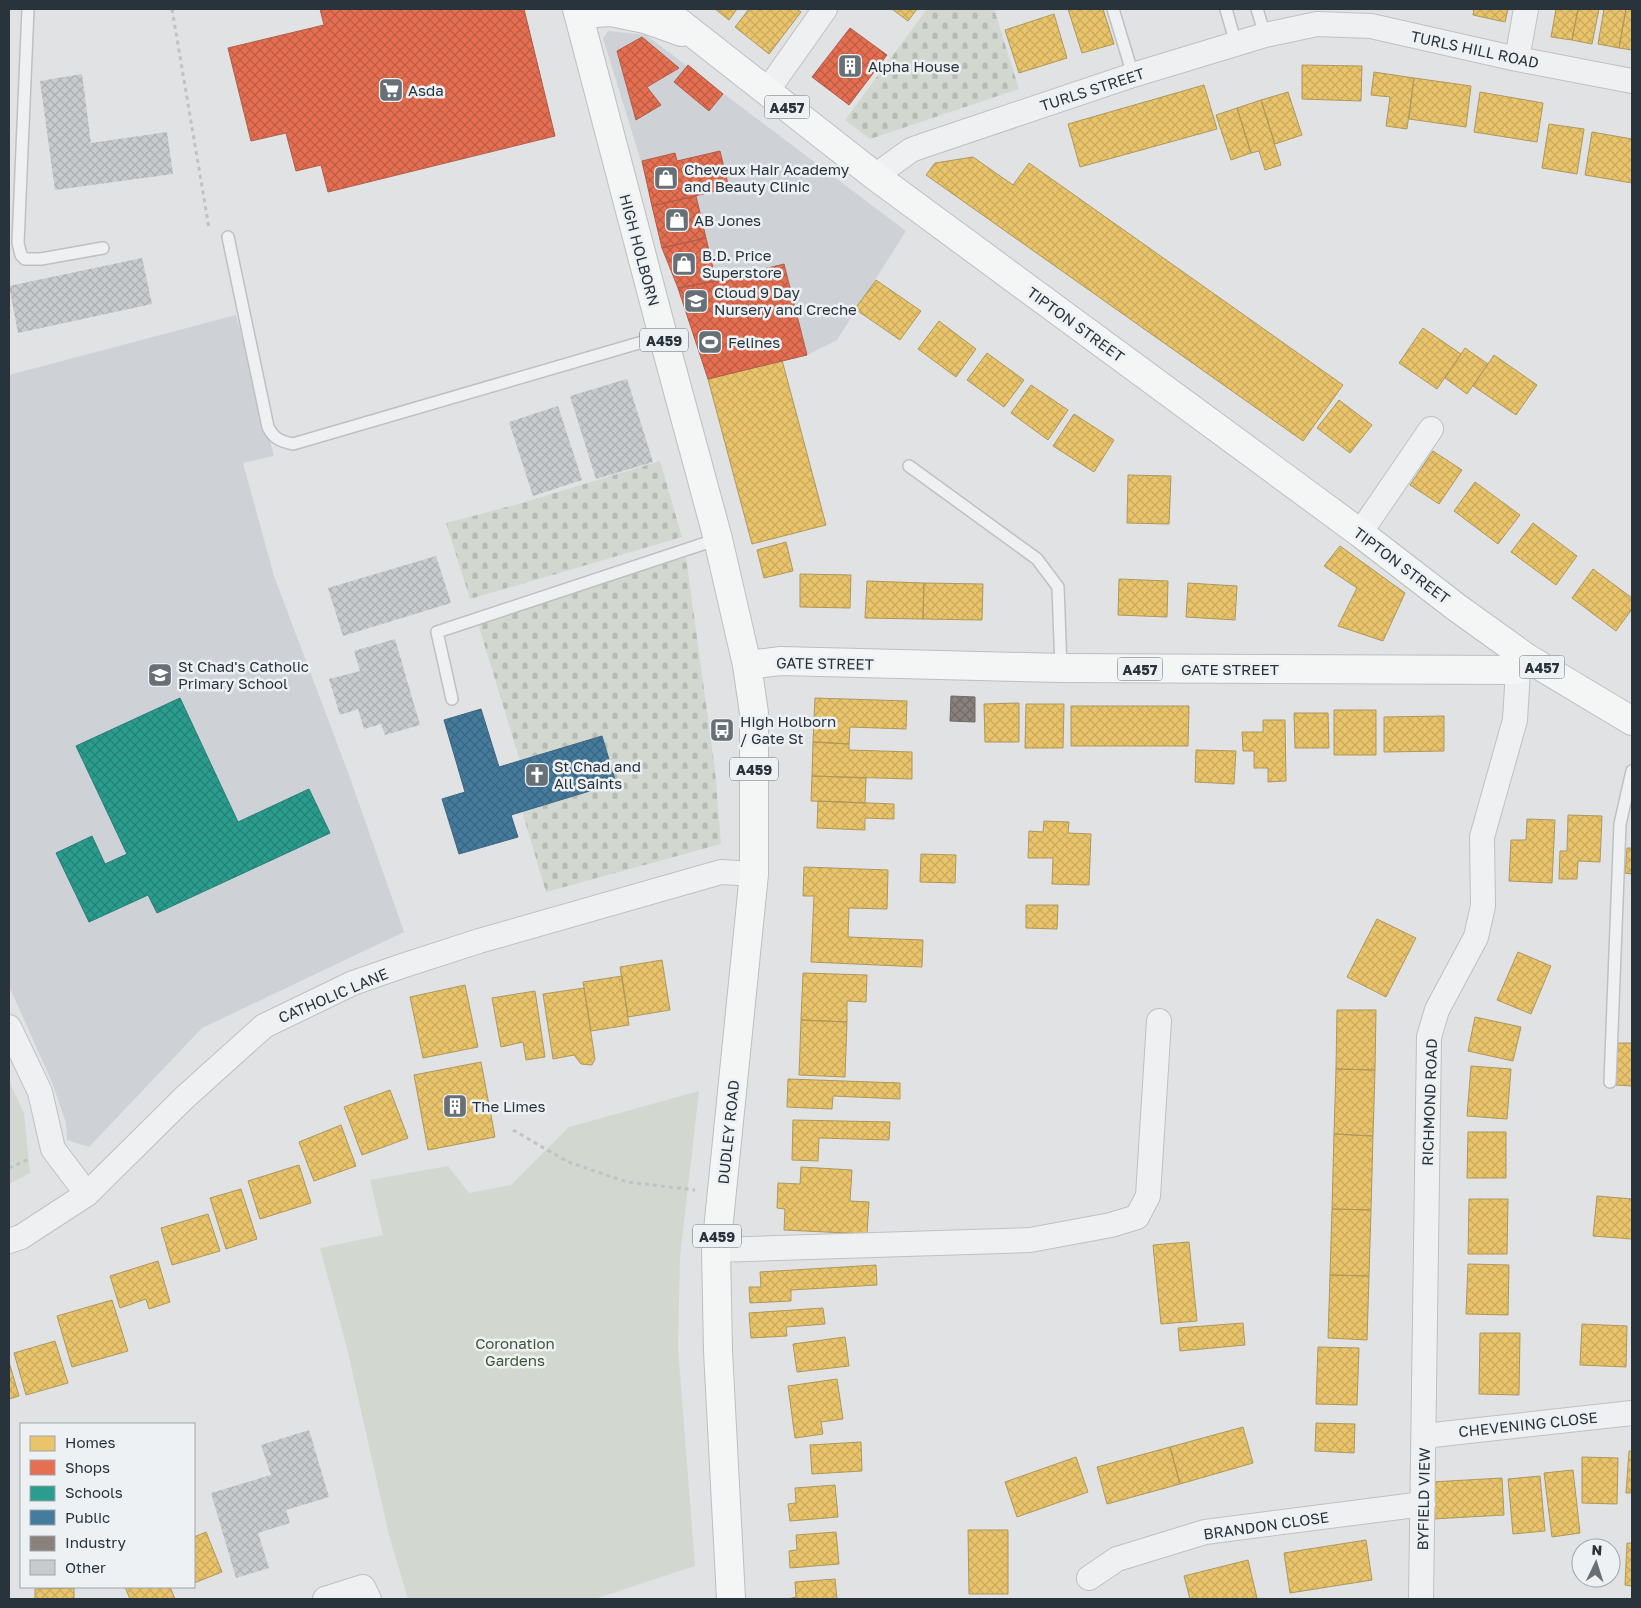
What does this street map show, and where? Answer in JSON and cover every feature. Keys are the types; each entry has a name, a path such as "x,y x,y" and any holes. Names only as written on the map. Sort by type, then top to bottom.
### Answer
{"main road":[{"name":"TIPTON STREET","path":"662,9 876,176 1360,533 1456,607 1522,664"},
{"name":"TIPTON STREET","path":"578,12 606,12 645,19 699,39"},
{"name":"HIGH HOLBORN","path":"578,12 718,539 747,665"},
{"name":"GATE STREET","path":"747,665 781,662 1061,668 1522,664"},
{"name":"A457","path":"1522,664 1632,722"},
{"name":"DUDLEY ROAD","path":"731,1599 718,1351 716,1250 754,874 754,713 747,665"}],"street":[{"path":"766,91 825,9"},
{"path":"1517,59 1526,9"},
{"name":"TURLS STREET","path":"876,176 912,150 1133,75 1265,35 1317,24"},
{"name":"TURLS HILL ROAD","path":"1317,24 1371,26 1517,59 1632,81"},
{"path":"1360,533 1431,429"},
{"name":"RICHMOND ROAD","path":"1424,1399 1429,1037 1437,1010 1476,937 1483,906 1482,837 1515,720 1522,664"},
{"name":"CATHOLIC LANE","path":"9,1242 21,1237 87,1194 184,1098 264,1026 353,983 479,941 721,872 754,874"},
{"path":"716,1250 1030,1240 1111,1225 1137,1217 1148,1196 1159,1021"},
{"path":"9,1027 40,1092 53,1149 87,1194"},
{"name":"BYFIELD VIEW","path":"1421,1599 1424,1399"},
{"name":"CHEVENING CLOSE","path":"1424,1436 1632,1413"},
{"name":"BRANDON CLOSE","path":"1088,1578 1117,1559 1205,1532 1423,1504"},
{"path":"325,1599 364,1587 369,1599"}],"lane":[{"path":"28,9 18,243 21,255 25,259 41,260 103,248"},
{"path":"1113,9 1133,75"},
{"path":"1226,9 1236,44"},
{"path":"1257,9 1265,35"},
{"path":"228,237 268,426 272,434 280,441 293,444 663,336"},
{"path":"909,466 1037,559 1058,587 1061,668"},
{"path":"452,699 437,632 718,539"},
{"path":"1610,1082 1620,824 1632,771"}],"path":[{"path":"172,9 210,231"},
{"path":"513,1130 568,1162 627,1182 696,1190"},
{"path":"9,1168 34,1157"}],"shaded area":[{"path":"608,31 646,35 906,231 837,340 807,355 708,379 603,38"},
{"name":"St Chad's Catholic Primary School","path":"236,315 274,456 243,463 274,576 349,775 404,932 202,1028 89,1147 67,1140 66,1123 52,1082 9,986 9,375"}],"green space":[{"path":"927,9 994,9 1019,89 870,139 845,120"},
{"path":"660,461 682,537 470,599 446,523 515,505"},
{"path":"686,557 715,770 721,844 546,892 522,811 616,783 602,736 520,761 476,617"},
{"path":"9,1081 24,1113 30,1173 9,1184"},
{"name":"Coronation Gardens","path":"699,1091 680,1257 678,1348 695,1566 594,1599 408,1599 389,1535 347,1348 320,1248 383,1235 370,1180 448,1166 469,1193 511,1185 569,1127"}],"building: Homes":[{"path":"715,9 737,9 729,20"},
{"path":"749,9 797,9 801,12 769,54 735,27"},
{"path":"892,9 917,9 908,21"},
{"path":"1068,9 1103,9 1114,44 1082,53"},
{"path":"1474,9 1508,9 1505,22 1473,15"},
{"path":"1556,9 1578,9 1572,40 1551,37"},
{"path":"1578,9 1599,9 1592,44 1572,40"},
{"path":"1604,9 1626,9 1619,48 1598,44"},
{"path":"1626,9 1632,9 1632,50 1619,48"},
{"path":"1054,14 1067,58 1019,73 1005,30"},
{"path":"1302,65 1362,66 1361,101 1302,99"},
{"path":"1374,72 1414,78 1407,129 1386,126 1390,97 1371,95"},
{"path":"1414,78 1471,86 1466,127 1409,119"},
{"path":"1204,85 1217,129 1080,167 1068,124"},
{"path":"1288,92 1302,135 1275,144 1261,100"},
{"path":"1480,92 1543,103 1537,142 1474,132"},
{"path":"1261,100 1281,165 1265,170 1259,151 1251,153 1237,108"},
{"path":"1237,108 1251,153 1231,160 1216,115"},
{"path":"1549,124 1584,129 1577,174 1542,168"},
{"path":"1592,132 1632,139 1632,183 1585,175"},
{"path":"973,157 1013,185 1029,163 1343,385 1303,441 926,175 935,163"},
{"path":"876,280 921,311 900,340 855,309"},
{"path":"939,321 976,349 956,377 918,349"},
{"path":"1423,328 1461,354 1437,389 1399,363"},
{"path":"1465,348 1488,364 1467,394 1445,378"},
{"path":"987,353 1024,380 1004,407 967,380"},
{"path":"1494,355 1537,385 1516,415 1473,386"},
{"path":"782,360 826,525 752,544 708,379"},
{"path":"1031,385 1068,410 1048,440 1011,413"},
{"path":"1339,400 1372,425 1350,453 1317,428"},
{"path":"1074,414 1114,440 1094,472 1053,446"},
{"path":"1433,451 1462,470 1439,504 1410,485"},
{"path":"1128,475 1171,476 1169,524 1127,523"},
{"path":"1475,482 1520,515 1498,544 1454,511"},
{"path":"1533,523 1577,556 1556,585 1511,552"},
{"path":"786,542 793,571 764,578 757,550"},
{"path":"1340,546 1405,593 1383,641 1338,626 1357,588 1324,566"},
{"path":"1593,569 1632,598 1632,609 1616,631 1572,598"},
{"path":"800,574 851,575 850,608 800,607"},
{"path":"1119,579 1168,581 1167,617 1118,615"},
{"path":"867,581 924,583 923,619 865,618"},
{"path":"924,583 983,584 982,620 923,619"},
{"path":"1188,583 1237,586 1235,620 1186,617"},
{"path":"815,698 907,701 906,729 850,727 849,744 813,742"},
{"path":"1019,703 1019,742 985,742 984,704"},
{"path":"1026,704 1064,704 1063,748 1025,748"},
{"path":"1071,706 1189,706 1188,746 1071,746"},
{"path":"1334,710 1376,710 1376,755 1334,755"},
{"path":"1294,713 1328,713 1329,748 1295,748"},
{"path":"1444,716 1444,751 1384,752 1384,717"},
{"path":"1263,720 1285,720 1286,781 1268,782 1268,768 1254,768 1254,751 1243,751 1242,732 1263,732"},
{"path":"813,742 849,744 849,750 912,752 912,779 812,776"},
{"path":"1196,750 1236,751 1234,784 1195,782"},
{"path":"812,776 866,778 865,803 811,801"},
{"path":"818,801 894,804 894,819 865,818 865,830 817,828"},
{"path":"1568,815 1602,816 1600,862 1578,861 1577,879 1559,879 1560,851 1567,851"},
{"path":"1527,819 1555,820 1552,883 1509,881 1511,840 1526,840"},
{"path":"1044,821 1069,822 1068,833 1091,834 1089,885 1052,884 1053,858 1028,858 1029,831 1043,832"},
{"path":"1627,848 1632,848 1632,874 1625,873"},
{"path":"921,854 956,855 955,883 920,882"},
{"path":"804,867 888,870 887,909 849,908 848,937 923,940 922,967 811,962 814,896 803,896"},
{"path":"1026,905 1058,905 1057,929 1026,928"},
{"path":"1377,919 1416,938 1386,997 1347,977"},
{"path":"1518,952 1551,966 1531,1014 1497,1000"},
{"path":"662,960 670,1010 628,1017 620,967"},
{"path":"803,973 867,975 866,1002 847,1001 847,1022 801,1020"},
{"path":"622,976 629,1025 591,1031 583,982"},
{"path":"465,985 478,1047 423,1058 410,997"},
{"path":"584,988 595,1059 592,1065 581,1064 574,1055 553,1059 543,994"},
{"path":"535,991 545,1057 526,1060 523,1042 501,1047 492,998"},
{"path":"1337,1010 1376,1010 1375,1070 1336,1069"},
{"path":"1475,1017 1521,1027 1513,1061 1468,1051"},
{"path":"801,1020 847,1022 845,1077 799,1075"},
{"path":"1618,1043 1632,1043 1632,1086 1616,1085"},
{"name":"The Limes","path":"481,1062 495,1137 428,1150 414,1075"},
{"path":"1471,1066 1511,1069 1507,1119 1467,1116"},
{"path":"1336,1069 1375,1070 1373,1136 1334,1134"},
{"path":"788,1079 900,1083 900,1099 833,1096 832,1109 787,1107"},
{"path":"390,1090 408,1138 362,1155 344,1107"},
{"path":"793,1120 890,1122 889,1140 819,1138 818,1161 792,1160"},
{"path":"341,1125 356,1166 314,1181 299,1142"},
{"path":"1468,1132 1506,1132 1506,1178 1467,1178"},
{"path":"1334,1134 1373,1136 1371,1210 1332,1209"},
{"path":"299,1165 311,1203 260,1219 248,1181"},
{"path":"801,1167 852,1170 850,1201 869,1202 867,1234 784,1230 785,1209 777,1208 778,1183 800,1184"},
{"path":"241,1189 257,1239 226,1249 210,1198"},
{"path":"1597,1196 1632,1199 1632,1239 1593,1236"},
{"path":"1469,1199 1508,1199 1507,1254 1468,1254"},
{"path":"1332,1209 1371,1210 1369,1276 1330,1275"},
{"path":"208,1214 220,1251 172,1265 161,1228"},
{"path":"1189,1242 1197,1321 1161,1324 1153,1245"},
{"path":"158,1261 170,1302 149,1309 146,1299 120,1308 110,1276"},
{"path":"1468,1264 1509,1265 1508,1315 1466,1314"},
{"path":"876,1265 877,1285 791,1290 791,1301 750,1303 749,1287 761,1287 760,1272"},
{"path":"1330,1275 1369,1276 1367,1340 1328,1338"},
{"path":"112,1300 128,1351 72,1367 57,1316"},
{"path":"823,1308 825,1324 786,1327 787,1336 751,1338 749,1313"},
{"path":"1243,1323 1245,1345 1180,1351 1178,1328"},
{"path":"1582,1324 1627,1326 1626,1367 1580,1365"},
{"path":"1480,1333 1520,1333 1519,1395 1479,1394"},
{"path":"845,1337 849,1366 797,1372 793,1344"},
{"path":"55,1341 68,1383 26,1395 14,1353"},
{"path":"1318,1347 1359,1348 1357,1405 1316,1404"},
{"path":"9,1362 19,1396 9,1399"},
{"path":"837,1379 843,1419 821,1422 823,1434 795,1438 788,1386"},
{"path":"1316,1423 1355,1424 1354,1453 1315,1451"},
{"path":"1243,1427 1253,1463 1180,1484 1170,1447"},
{"path":"861,1442 862,1471 812,1474 810,1445"},
{"path":"1170,1447 1180,1484 1107,1504 1097,1467"},
{"path":"1629,1451 1632,1451 1632,1493 1626,1493"},
{"path":"1076,1457 1088,1492 1017,1517 1005,1482"},
{"path":"1582,1457 1618,1458 1617,1504 1582,1503"},
{"path":"1573,1470 1580,1533 1552,1537 1544,1473"},
{"path":"1540,1476 1545,1531 1513,1534 1508,1479"},
{"path":"1502,1478 1504,1515 1433,1519 1431,1482"},
{"path":"835,1485 838,1517 790,1521 788,1504 796,1503 795,1488"},
{"path":"968,1530 1008,1530 1008,1594 969,1594"},
{"path":"206,1532 222,1572 195,1583 195,1537"},
{"path":"836,1532 839,1564 790,1568 789,1551 797,1550 796,1535"},
{"path":"1366,1540 1372,1580 1290,1593 1284,1553"},
{"path":"1627,1543 1632,1543 1632,1586 1625,1585"},
{"path":"1248,1560 1257,1598 1190,1599 1184,1576"},
{"path":"835,1579 837,1599 788,1599 796,1597 795,1582"},
{"path":"74,1588 74,1599 35,1599 35,1589"},
{"path":"125,1588 170,1588 175,1599 130,1599"}],"building: Shops":[{"name":"Asda","path":"320,9 524,9 555,136 328,192 321,165 296,171 286,133 251,141 228,48 324,25"},
{"name":"Alpha House","path":"850,28 887,55 849,105 812,77"},
{"path":"642,37 679,68 647,87 661,105 636,120 617,51"},
{"path":"688,65 723,94 709,111 674,82"},
{"path":"720,151 729,188 652,206 642,161 675,153 677,161"},
{"path":"696,196 706,238 662,248 652,206"},
{"path":"706,238 716,281 678,288 662,248"},
{"path":"784,264 807,355 708,379 678,288 716,281"}],"building: Schools":[{"path":"180,698 238,822 309,789 330,833 157,913 148,895 89,922 56,853 92,836 105,864 127,854 76,746"}],"building: Public":[{"name":"St Chad and All Saints","path":"481,709 499,767 602,736 616,783 511,815 518,837 459,854 442,799 465,792 444,720"}],"building: Industry":[{"path":"951,696 975,697 975,722 950,721"}],"building: Other":[{"path":"82,74 91,143 167,132 173,174 55,190 40,81"},
{"path":"142,258 152,304 18,333 9,286"},
{"path":"627,379 653,462 596,479 570,396"},
{"path":"558,406 582,480 533,496 509,422"},
{"path":"436,556 451,603 343,636 328,588"},
{"path":"395,639 420,725 385,735 381,724 364,729 358,709 340,715 329,679 360,671 354,651"},
{"path":"309,1430 329,1497 286,1510 290,1523 258,1533 269,1568 236,1578 211,1493 271,1475 261,1445"}],"place":[{"name":"Alpha House","path":"850,66"},
{"name":"Asda","path":"391,90"},
{"name":"Cheveux Hair Academy and Beauty Clinic","path":"666,178"},
{"name":"AB Jones","path":"677,220"},
{"name":"B.D. Price Superstore","path":"684,264"},
{"name":"Cloud 9 Day Nursery and Creche","path":"696,301"},
{"name":"Felines","path":"710,342"},
{"name":"St Chad's Catholic Primary School","path":"160,675"},
{"name":"High Holborn / Gate St","path":"722,730"},
{"name":"St Chad and All Saints","path":"537,775"},
{"name":"The Limes","path":"455,1106"}]}
